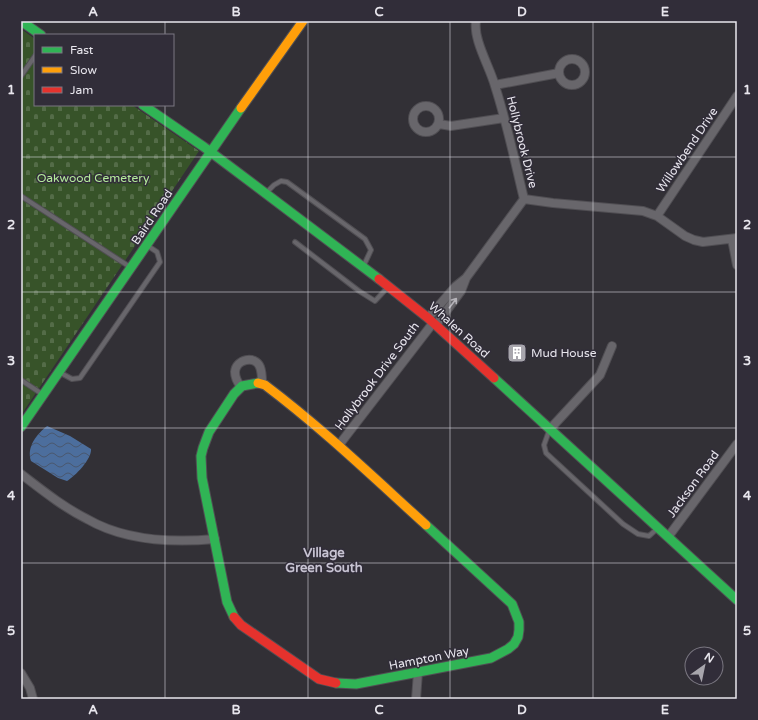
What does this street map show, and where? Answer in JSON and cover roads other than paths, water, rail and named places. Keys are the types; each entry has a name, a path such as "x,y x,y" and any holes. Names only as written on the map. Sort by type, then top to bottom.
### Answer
{"street":[{"name":"Baird Road","path":"21,427 210,152 303,21"},
{"name":"Hollybrook Drive","path":"432,322 456,286 466,278 524,199 495,84 478,41 475,26 476,21"},
{"path":"21,22 39,34"},
{"path":"495,84 559,73"},
{"name":"Willowbend Drive","path":"657,216 737,96"},
{"name":"Whalen Road","path":"144,106 266,193 364,267 432,322 737,600"},
{"path":"439,124 451,126 504,118"},
{"path":"524,199 643,211 657,216 685,236 694,240 703,242 734,238 737,265"},
{"name":"Hollybrook Drive South","path":"339,445 432,322"},
{"path":"550,429 600,375 612,346"},
{"path":"247,360 255,361 259,364 262,372 262,383 241,387 236,377 236,369 240,363 247,360"},
{"name":"Hampton Way","path":"241,387 236,391 209,431 201,452 200,462 227,602 234,617 245,629 319,679 333,683 356,684 491,658 511,648 519,631 517,614 512,604 339,445 302,413 262,383"},
{"name":"Jackson Road","path":"668,537 737,444"},
{"path":"21,474 69,509 105,528 125,534 152,539 179,541 215,538"},
{"path":"416,699 418,672"},
{"path":"21,673 30,688 33,699"}],"lane":[{"path":"21,76 34,57"},
{"path":"266,193 274,185 281,181 287,182 365,239 371,250 364,267"},
{"path":"21,196 131,268"},
{"path":"295,242 358,291 375,301 388,286"},
{"path":"59,372 72,379 80,378 160,262 157,252 147,245"},
{"path":"21,380 43,395"},
{"path":"550,429 544,445 546,453 571,477 623,524 638,534 649,536 658,528"}],"water":[{"path":"47,426 70,436 91,449 91,453 86,462 67,481 58,478 31,461 30,451 33,441"}],"place":[{"name":"Mud House","path":"517,353"}],"district":[{"name":"Village Green South","path":"324,560"}],"park label":[{"name":"Oakwood Cemetery","path":"93,178"}]}
